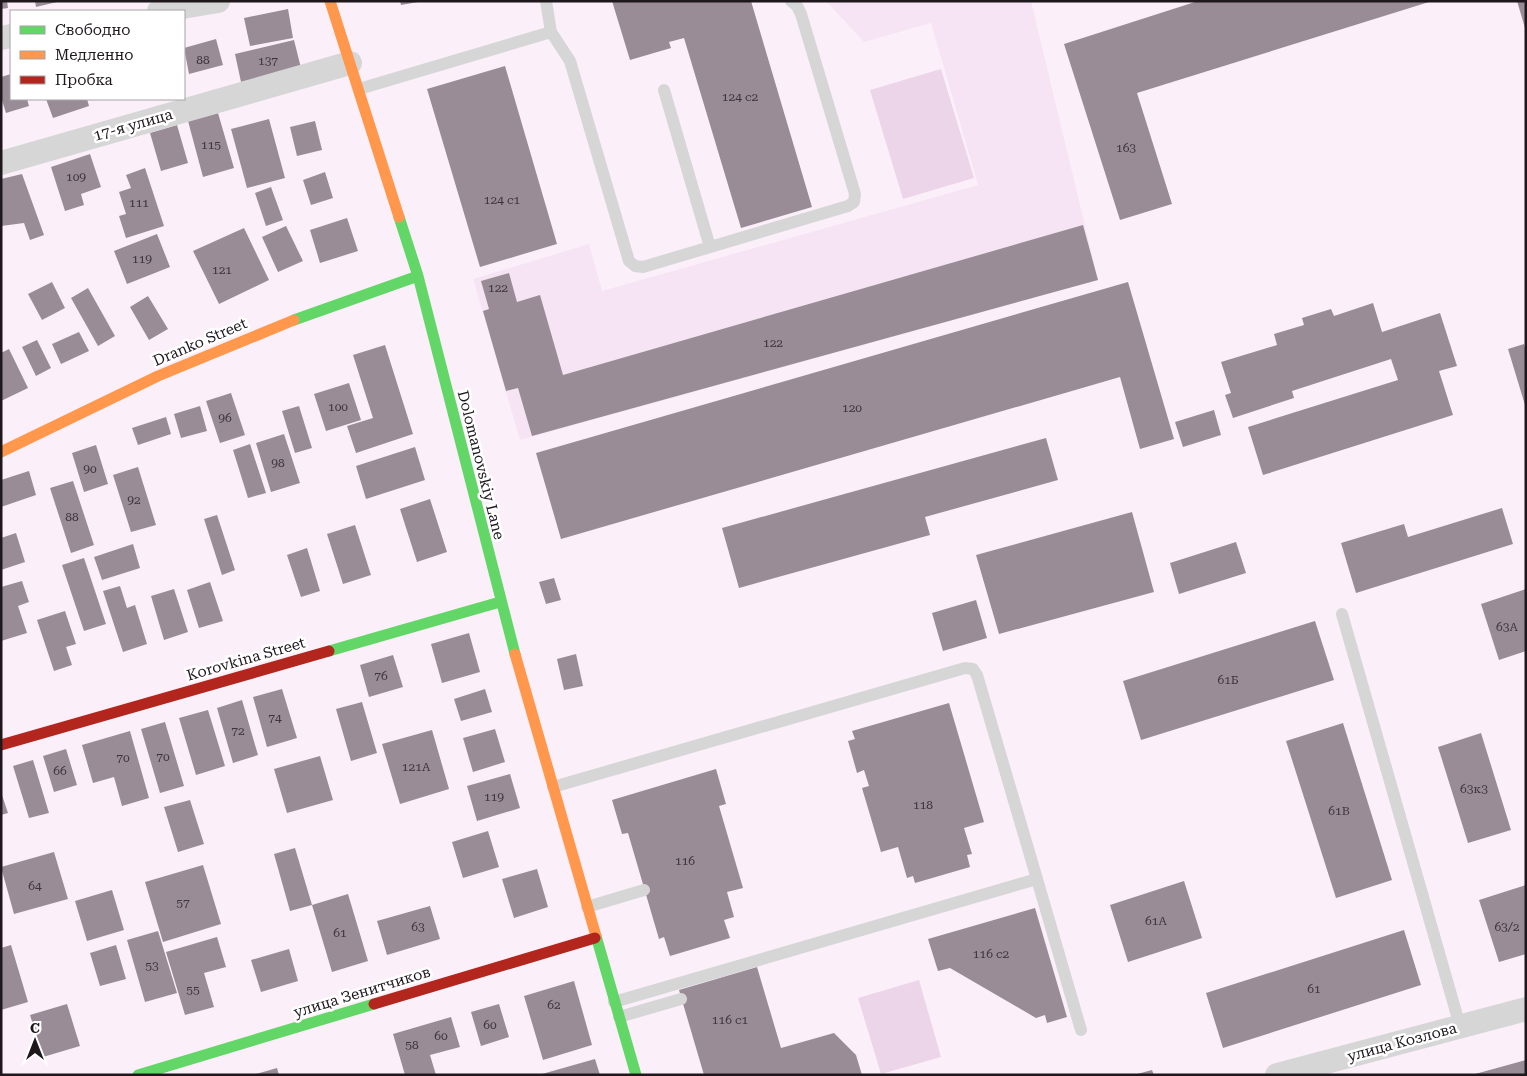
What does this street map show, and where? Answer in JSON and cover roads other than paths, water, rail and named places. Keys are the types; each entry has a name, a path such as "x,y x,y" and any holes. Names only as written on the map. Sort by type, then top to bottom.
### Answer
{"street":[{"path":"165,10 218,1"},
{"name":"Dolomanovskiy Lane","path":"330,1 418,276 500,602 595,938 636,1075"},
{"name":"17-я улица","path":"1,163 350,63"},
{"name":"Dranko Street","path":"1,452 97,404 210,353 318,310 418,276"},
{"name":"Korovkina Street","path":"1,745 500,602"},
{"name":"улица Зенитчиков","path":"138,1075 595,938"},
{"name":"улица Козлова","path":"1277,1075 1526,1009"}],"lane":[{"path":"546,1 551,32 570,61 629,261 635,266 643,267 848,206 854,202 855,194 801,14 797,6 791,1"},
{"path":"358,89 551,32"},
{"path":"664,90 710,247"},
{"path":"1342,614 1460,1026"},
{"path":"553,787 965,668 973,669 978,675 1081,1030"},
{"path":"614,1002 1037,879"},
{"path":"587,907 644,890"},
{"path":"619,1017 681,998"}]}
